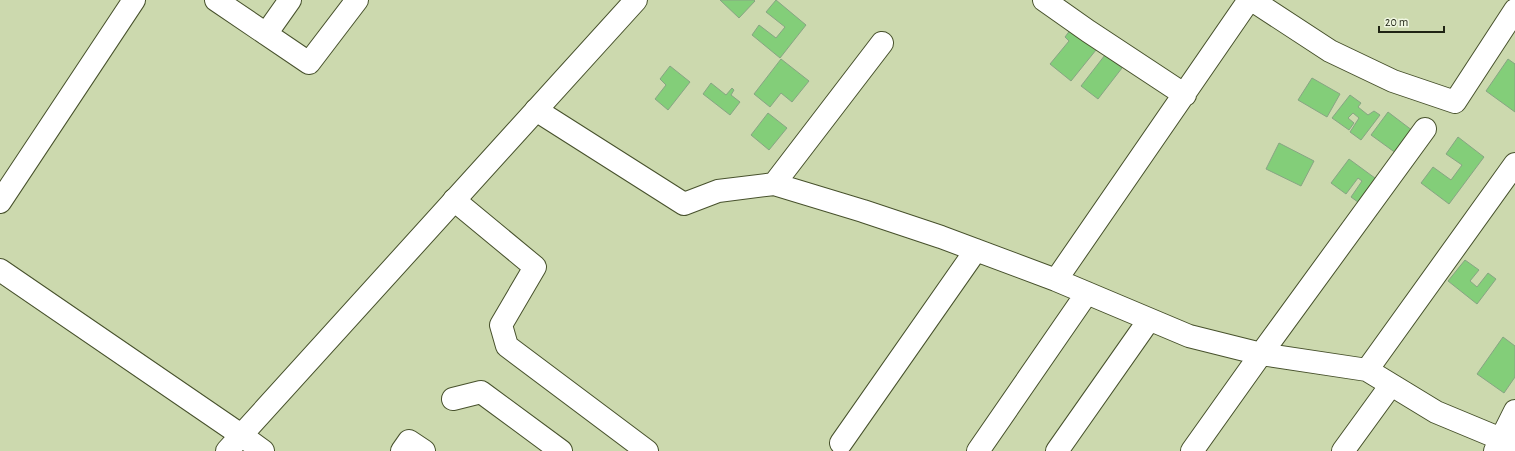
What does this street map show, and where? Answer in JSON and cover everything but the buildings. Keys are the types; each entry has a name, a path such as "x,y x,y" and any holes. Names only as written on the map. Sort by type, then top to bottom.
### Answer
{"street":[{"path":"0,202 134,0"},
{"path":"216,0 309,63 357,0"},
{"path":"266,34 290,0"},
{"path":"234,443 636,0"},
{"path":"1044,0 1185,95"},
{"path":"1056,280 1185,95 1249,0"},
{"path":"1252,0 1330,51 1393,81 1455,102 1515,10"},
{"path":"774,184 882,43"},
{"path":"536,110 684,204 718,191 774,184 870,213 976,250 1056,280 1189,336 1261,354 1367,370 1436,412 1504,446 1515,411"},
{"path":"1192,451 1424,130"},
{"path":"1367,370 1515,164"},
{"path":"454,200 535,267 502,326 507,346 647,451"},
{"path":"841,443 976,250"},
{"path":"0,270 234,443 263,451"},
{"path":"978,451 1087,293"},
{"path":"1057,451 1149,320"},
{"path":"1343,451 1391,385"},
{"path":"453,399 480,392 561,451"},
{"path":"402,451 409,441 424,451"}]}
